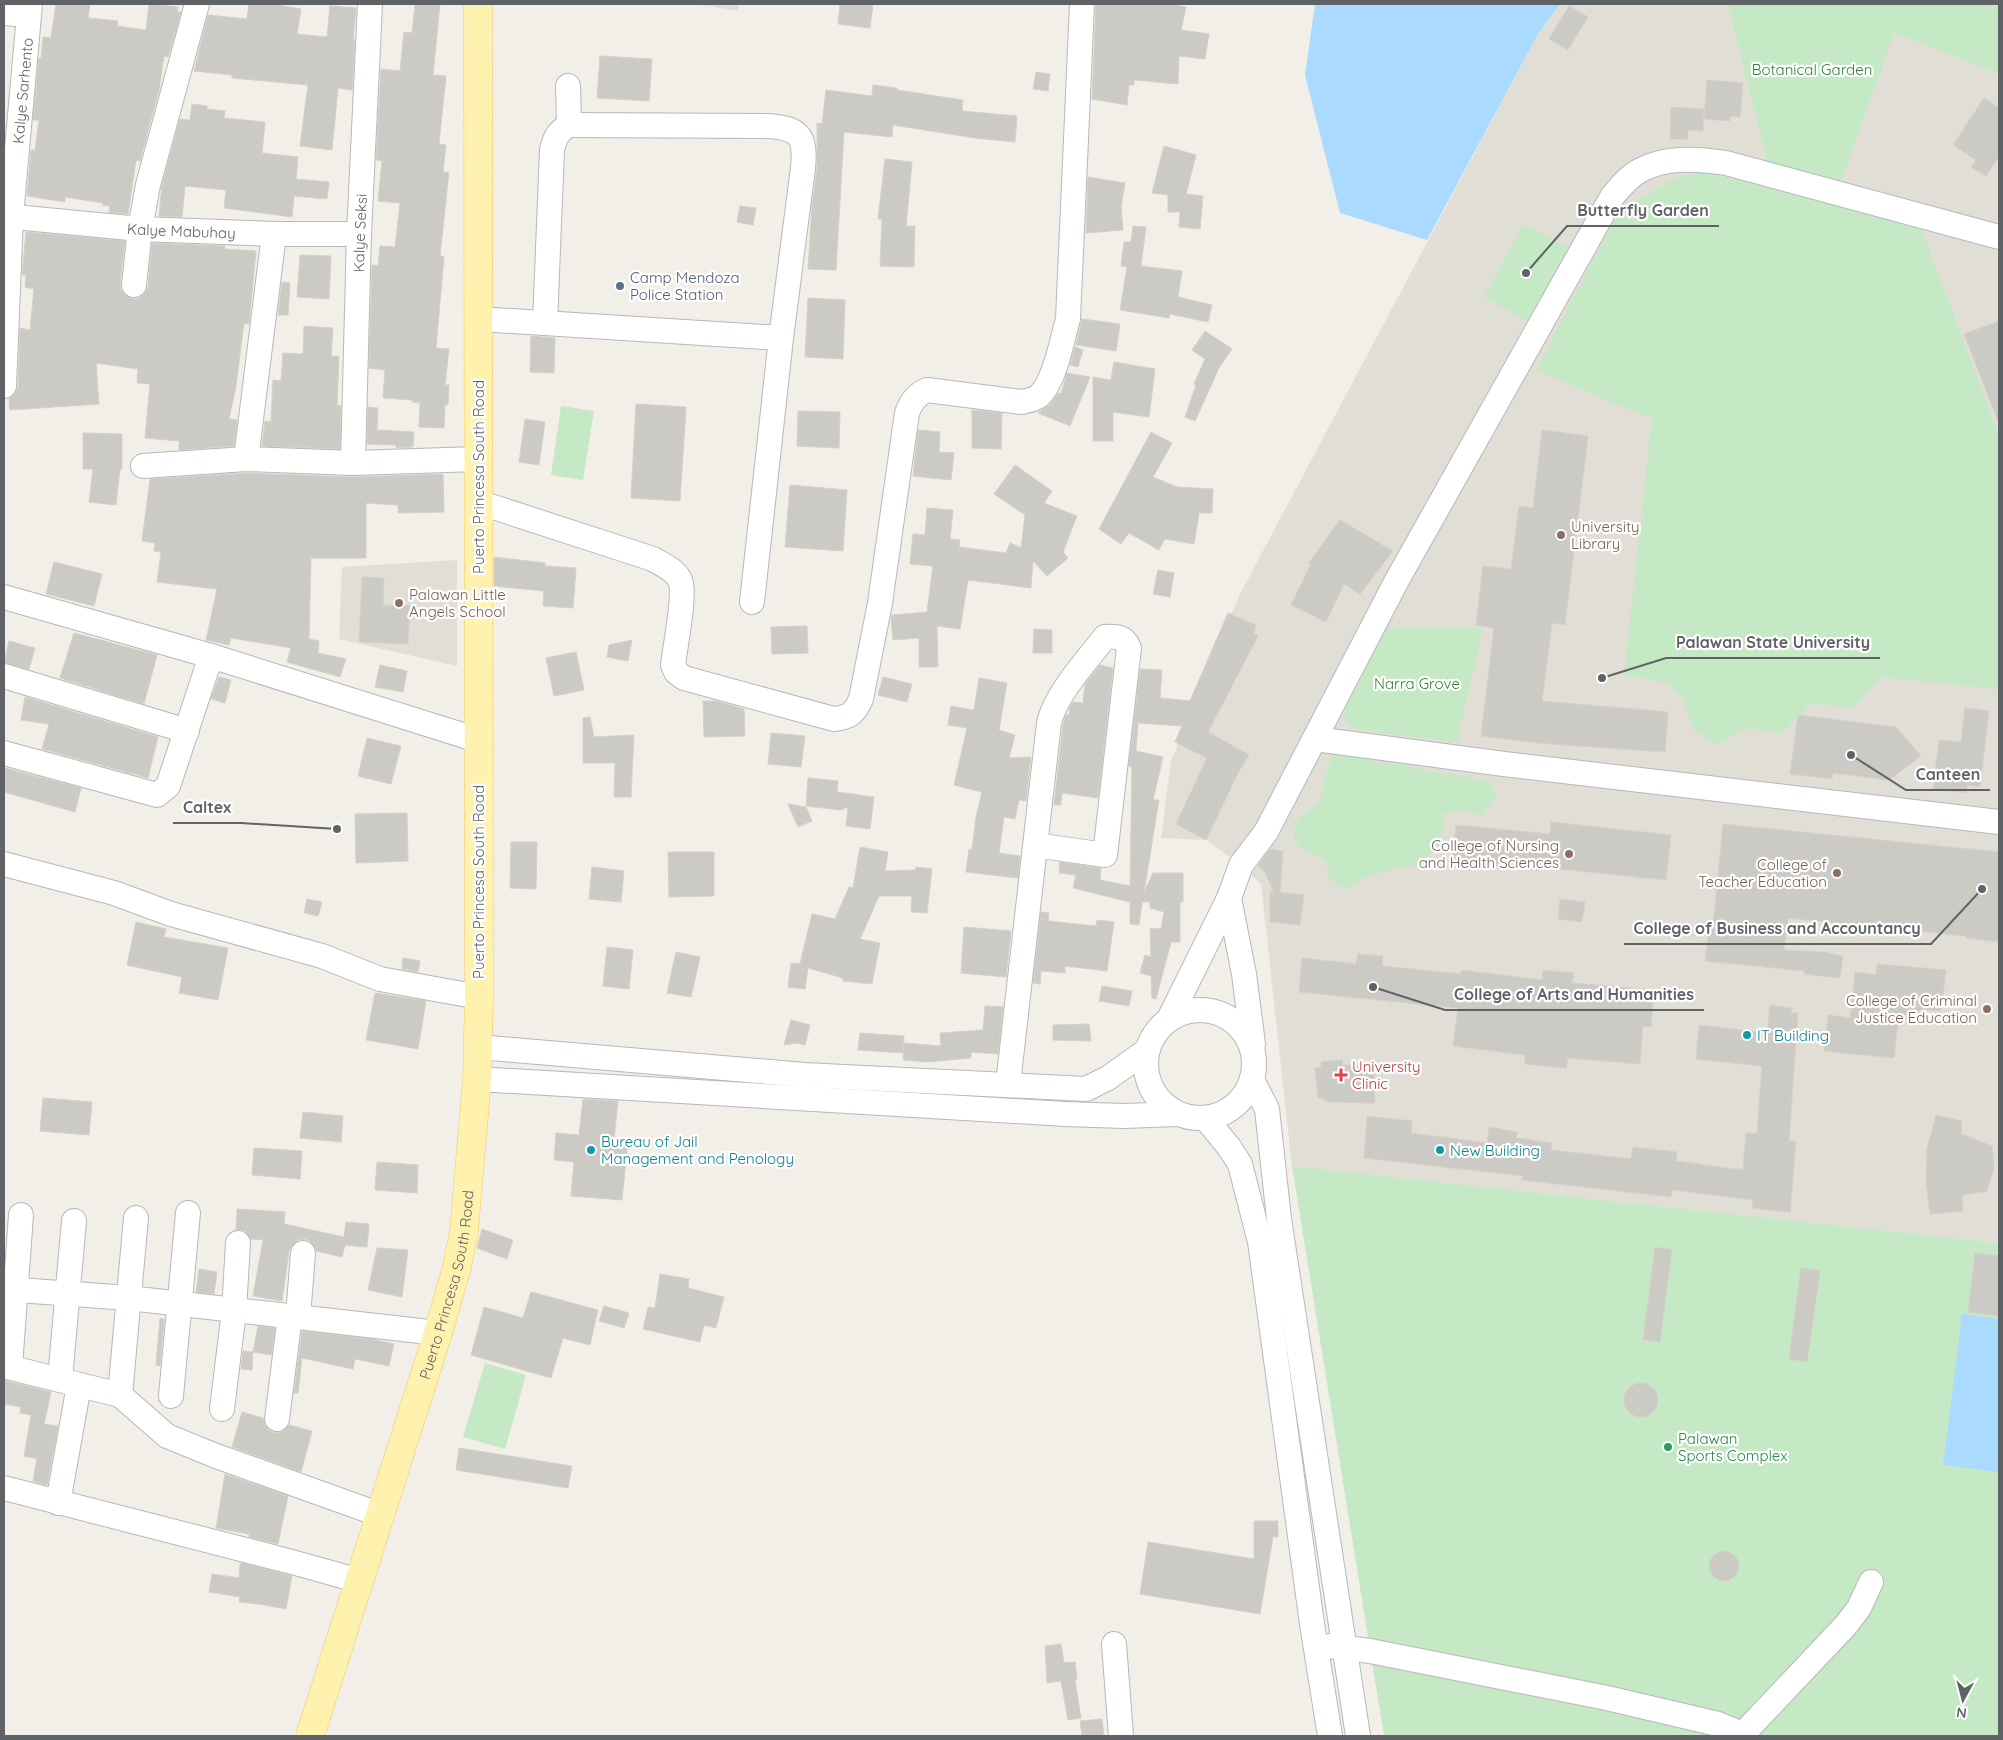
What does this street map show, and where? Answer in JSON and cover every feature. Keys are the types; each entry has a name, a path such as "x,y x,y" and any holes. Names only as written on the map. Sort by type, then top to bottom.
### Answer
{"main road":[{"name":"Puerto Princesa South Road","path":"310,1736 438,1333 457,1267 464,1231 477,1079 479,997 478,4"}],"street":[{"path":"134,285 140,229 148,185 197,4"},
{"name":"Kalye Seksi","path":"353,464 359,234 370,4"},
{"path":"478,502 653,559 672,570 680,581 682,593 673,665 676,672 684,678 834,719 855,712 861,699 880,603 907,414 911,403 919,394 927,390 1021,402 1032,400 1039,396 1048,383 1058,352 1068,319 1082,4"},
{"path":"4,13 30,9"},
{"name":"Kalye Sarhento","path":"4,386 7,216 30,9"},
{"path":"568,86 570,125"},
{"path":"545,324 552,150 554,139 559,132 570,125 767,126 783,127 796,132 805,150 804,168 781,338 752,602"},
{"path":"1177,1114 1159,1101 1148,1082 1146,1051 1152,1037 1169,1019 1229,898 1241,865 1266,832 1396,582 1612,196 1626,181 1641,169 1685,159 1726,164 1999,237"},
{"name":"Kalye Mabuhay","path":"7,216 140,229 274,234 359,234"},
{"path":"246,459 274,234"},
{"path":"478,319 781,338"},
{"path":"143,466 246,459 353,464 478,459"},
{"path":"4,597 211,656 478,740"},
{"path":"1008,1084 1035,845 1052,711 1105,637 1117,636 1126,642 1129,648 1105,855 1035,845"},
{"path":"4,753 157,794 168,786 211,656"},
{"path":"4,676 187,730"},
{"path":"1315,739 1504,764 1999,822"},
{"path":"4,864 114,893 171,914 322,956 380,979 479,997"},
{"path":"477,1079 1055,1113 1124,1116 1177,1114 1191,1118 1206,1119 1226,1112 1242,1099 1253,1070 1244,974 1229,898"},
{"path":"1169,1019 1190,1010 1213,1011 1233,1021 1248,1038 1253,1070 1267,1109 1279,1219 1358,1736"},
{"path":"478,1047 804,1075 954,1084 1008,1084 1086,1089 1108,1078 1146,1051"},
{"path":"1206,1119 1240,1164 1260,1242 1315,1645 1330,1736"},
{"path":"171,1396 188,1213"},
{"path":"21,1215 10,1289 7,1367 120,1395 167,1436 216,1456 381,1515"},
{"path":"120,1395 136,1218"},
{"path":"58,1503 70,1382 68,1293 74,1221"},
{"path":"222,1410 234,1311 238,1243"},
{"path":"277,1419 303,1254"},
{"path":"10,1289 129,1298 438,1333"},
{"path":"4,1488 360,1581"},
{"path":"1315,1645 1344,1647 1607,1698 1696,1718 1718,1724 1745,1735 1846,1625 1859,1608 1871,1582"},
{"path":"1114,1644 1121,1736"}],"shaded area":[{"path":"695,4 739,4 738,11"},
{"path":"1560,4 1999,4 1999,1243 1292,1166 1261,884 1241,865 1206,840 1161,838 1171,761 1239,596 1538,34"},
{"name":"Palawan Little Angels School","path":"457,560 457,666 339,639 342,567"}],"green space":[{"name":"Botanical Garden","path":"1728,4 1999,4 1999,73 1894,33 1841,182 1768,164"},
{"path":"1707,172 1921,228 1999,435 1999,689 1881,677 1855,707 1811,704 1780,734 1748,729 1736,733 1719,744 1693,730 1689,713 1679,692 1664,683 1624,674 1652,419 1536,370 1615,218 1641,197 1677,177"},
{"path":"1523,224 1569,249 1530,322 1484,297"},
{"path":"561,406 594,411 583,480 551,475"},
{"name":"Narra Grove","path":"1483,627 1457,742 1359,730 1347,723 1343,714 1387,628"},
{"path":"1355,752 1378,765 1396,760 1428,772 1454,774 1491,782 1496,799 1482,816 1463,809 1441,814 1444,828 1436,848 1419,865 1400,867 1363,878 1345,889 1330,879 1325,860 1306,852 1293,840 1296,821 1319,802 1325,777 1334,753"},
{"name":"Palawan Sports Complex","path":"1292,1166 1999,1243 1999,1736 1384,1736"},
{"path":"485,1363 526,1375 505,1449 463,1437"}],"water":[{"path":"1315,4 1560,4 1538,34 1427,240 1340,213 1305,75"},
{"path":"1962,1314 1999,1319 1999,1472 1943,1465"}],"building":[{"path":"56,4 90,4 88,18 118,21 117,26 146,30 149,4 178,7 177,12 181,12 168,57 164,56 159,90 140,161 136,160 128,214 109,212 110,206 102,205 103,203 65,197 65,202 27,196 31,150 35,150 39,120 33,120 39,58 41,58 43,37 51,38"},
{"path":"249,4 272,4 301,9 297,34 327,37 330,6 356,8 352,90 338,88 332,150 300,146 308,85 232,78 232,75 194,71 208,15 247,19"},
{"path":"415,4 440,4 433,75 446,76 439,144 446,145 443,172 449,172 440,256 444,257 436,348 449,349 445,385 449,385 448,405 445,404 444,428 419,427 420,403 412,402 412,400 383,398 385,370 369,368 372,265 378,266 380,246 395,247 400,203 378,201 382,161 376,160 381,69 400,71 404,32 412,33"},
{"path":"840,4 873,4 870,28 838,24"},
{"path":"1096,4 1170,4 1186,7 1181,30 1209,34 1205,59 1179,56 1178,84 1134,80 1134,85 1129,85 1127,105 1092,99"},
{"path":"1569,6 1588,17 1568,50 1549,39"},
{"path":"600,56 652,59 649,101 597,98"},
{"path":"1036,72 1050,74 1048,91 1033,89"},
{"path":"1707,80 1743,83 1740,117 1730,116 1730,121 1704,119"},
{"path":"873,85 963,100 962,111 1017,116 1015,142 975,138 893,125 892,137 844,132 836,270 808,269 812,205 817,169 817,123 822,124 826,90 872,96"},
{"path":"1984,98 1999,108 1999,156 1986,176 1971,167 1976,160 1953,145"},
{"path":"192,104 207,106 207,109 225,111 224,118 265,122 262,153 298,157 296,179 329,182 327,199 294,196 292,217 224,208 226,190 185,186 182,217 159,216 162,185 180,119 190,120"},
{"path":"1671,107 1704,109 1703,131 1688,130 1688,139 1670,139"},
{"path":"1164,146 1196,155 1186,194 1203,196 1200,229 1179,227 1180,212 1168,212 1168,195 1152,193"},
{"path":"885,159 912,162 906,226 915,226 914,267 880,266 882,219 878,219"},
{"path":"1088,177 1125,183 1121,207 1123,230 1086,233"},
{"path":"740,206 756,208 753,225 737,222"},
{"path":"1133,226 1146,227 1141,266 1182,271 1178,297 1212,305 1208,322 1170,314 1169,318 1120,310 1127,267 1121,266 1124,242 1131,242"},
{"path":"26,232 125,241 120,284 121,290 126,296 133,299 139,298 148,287 152,243 225,246 225,249 256,251 249,324 244,323 236,386 229,419 237,420 234,446 179,450 179,441 145,438 150,384 137,383 138,369 96,363 99,404 10,410 9,398 15,394 18,387 20,328 30,330 34,289 25,287 26,275 22,275"},
{"path":"300,255 331,256 329,299 297,297"},
{"path":"282,282 290,283 288,315 278,315"},
{"path":"808,298 845,300 843,359 805,357"},
{"path":"1082,319 1120,324 1116,351 1076,345"},
{"path":"1999,321 1999,420 1998,421 1964,334"},
{"path":"304,326 333,328 331,356 339,356 337,405 341,406 340,449 262,446 265,421 271,422 273,380 281,381 283,353 303,354"},
{"path":"1205,331 1232,349 1219,368 1195,421 1185,417 1196,385 1194,384 1205,359 1192,350"},
{"path":"531,336 555,338 554,373 530,372"},
{"path":"1075,347 1083,350 1078,367 1070,365"},
{"path":"1114,362 1155,369 1149,417 1113,412 1113,441 1093,441 1093,377 1111,380"},
{"path":"1067,373 1090,377 1070,426 1038,413 1050,405 1058,393 1061,394"},
{"path":"636,404 686,407 680,501 631,498"},
{"path":"368,407 378,408 377,430 414,432 413,447 396,448 396,445 367,444"},
{"path":"972,410 1002,413 1001,449 972,448"},
{"path":"798,411 840,412 839,448 797,446"},
{"path":"525,419 545,422 539,465 519,462"},
{"path":"918,430 940,432 939,452 954,453 951,480 913,476"},
{"path":"1542,430 1588,436 1565,625 1552,623 1542,701 1668,712 1665,752 1537,743 1481,736 1494,628 1476,625 1483,566 1511,569 1519,506 1533,508"},
{"path":"1151,432 1172,443 1153,477 1177,487 1213,489 1212,513 1199,513 1194,544 1165,539 1159,550 1129,533 1121,544 1099,529"},
{"path":"83,433 122,434 122,469 120,469 116,505 89,502 93,469 83,469"},
{"path":"1015,465 1052,491 1044,503 1077,516 1063,552 1068,558 1047,576 1033,561 1031,588 968,580 960,629 937,626 938,667 919,667 919,638 893,640 891,619 892,615 927,612 933,566 910,564 913,534 925,535 927,508 953,510 950,539 960,540 959,547 1006,553 1010,543 1021,548 1025,515 994,494"},
{"path":"246,473 353,477 443,474 444,512 398,513 398,505 366,503 366,558 311,558 309,639 319,641 318,653 346,659 340,677 287,662 291,648 231,638 229,645 206,640 217,589 157,582 161,552 154,551 155,543 142,541 150,479"},
{"path":"790,485 847,490 843,551 785,547"},
{"path":"1340,520 1393,551 1360,594 1344,584 1326,622 1291,605 1311,564 1309,563"},
{"path":"494,557 545,563 545,566 576,568 573,608 543,606 544,591 494,586"},
{"path":"54,562 102,574 94,606 46,594"},
{"path":"1158,570 1174,573 1170,597 1153,594"},
{"path":"362,577 384,578 383,605 410,606 408,644 359,642"},
{"path":"1228,613 1256,625 1254,633 1258,636 1208,732 1249,755 1238,773 1206,840 1176,824 1207,758 1175,742 1182,726 1138,723 1136,751 1163,757 1153,800 1159,800 1144,892 1153,873 1183,873 1183,902 1180,902 1180,942 1171,942 1156,999 1152,998 1151,976 1140,973 1145,955 1151,957 1150,928 1161,929 1164,912 1150,908 1150,902 1142,902 1139,925 1130,924 1130,902 1073,888 1076,875 1059,873 1060,862 1101,868 1100,880 1130,886 1132,767 1129,766 1140,669 1162,670 1160,698 1190,701"},
{"path":"807,626 808,653 772,654 771,627"},
{"path":"1034,629 1052,630 1052,653 1033,653"},
{"path":"74,633 157,655 144,704 60,678"},
{"path":"632,640 628,661 607,657 609,645"},
{"path":"9,641 35,648 29,669 4,663"},
{"path":"576,652 584,690 554,696 546,658"},
{"path":"380,665 407,671 403,692 375,687"},
{"path":"1100,665 1113,668 1098,798 1062,793 1061,805 1054,805 1065,717 1067,714 1069,715 1073,702 1083,703 1085,684"},
{"path":"219,677 231,680 225,703 211,699"},
{"path":"883,677 912,684 907,702 878,695"},
{"path":"979,678 1007,683 999,730 1015,735 1009,758 1031,757 1026,801 1019,800 1015,819 1004,817 999,853 1020,856 1018,878 966,872 969,849 972,850 976,817 982,792 954,785 967,728 948,725 951,706 974,710"},
{"path":"25,697 158,737 148,778 42,749 49,724 21,720"},
{"path":"703,701 716,701 744,709 745,736 704,737"},
{"path":"1965,708 1989,711 1980,787 1967,785 1966,793 1933,789 1939,740 1961,742"},
{"path":"1798,715 1896,727 1921,756 1889,780 1833,773 1832,779 1790,774"},
{"path":"590,717 594,737 634,735 631,797 614,797 615,763 583,763 583,718"},
{"path":"771,733 805,736 801,767 768,764"},
{"path":"367,738 401,746 391,784 358,776"},
{"path":"5,768 81,788 75,812 4,792"},
{"path":"808,778 838,781 837,792 874,797 870,829 846,826 848,807 840,810 806,806"},
{"path":"788,804 806,807 812,821 798,827"},
{"path":"407,813 408,861 356,863 355,814"},
{"path":"1551,822 1671,835 1666,880 1541,867 1541,871 1452,862 1456,825 1550,834"},
{"name":"College of Teacher Education","path":"1723,824 1999,852 1999,942 1966,938 1966,936 1788,918 1784,950 1824,952 1843,956 1840,978 1804,974 1804,971 1705,961 1709,925 1713,926"},
{"path":"511,842 537,842 536,889 510,888"},
{"path":"860,847 888,852 885,871 915,870 916,867 932,869 927,913 911,912 912,896 879,896 860,939 880,943 872,984 843,981 843,978 808,968 805,989 788,987 791,963 800,964 812,914 835,919 849,887 853,888"},
{"path":"1270,849 1283,851 1280,892 1304,895 1300,925 1270,922 1270,891 1274,892 1264,871 1258,866"},
{"path":"668,852 714,852 714,896 669,897"},
{"path":"592,867 624,871 621,902 589,899"},
{"path":"307,899 322,902 318,916 304,913"},
{"path":"1560,899 1585,902 1582,922 1558,919"},
{"path":"1041,912 1049,913 1048,921 1096,926 1097,920 1114,922 1107,971 1065,966 1065,973 1041,971 1040,984 1033,983"},
{"path":"136,922 166,929 164,937 228,948 218,1000 179,993 182,977 127,965"},
{"path":"964,927 1011,931 1006,977 961,973"},
{"path":"607,947 633,950 629,989 603,986"},
{"path":"676,952 700,957 691,997 667,993"},
{"path":"1358,954 1383,956 1382,966 1461,974 1461,970 1542,980 1543,970 1574,973 1572,983 1654,990 1651,1027 1643,1026 1640,1064 1568,1058 1566,1068 1525,1064 1525,1055 1453,1046 1458,1008 1299,992 1302,958 1356,964"},
{"path":"403,958 420,961 418,972 402,969"},
{"path":"1877,964 1946,970 1941,1011 1920,1009 1919,1016 1899,1014 1894,1058 1824,1051 1828,1015 1850,1018 1855,972 1876,975"},
{"path":"1102,986 1132,991 1129,1006 1099,1001"},
{"path":"375,993 426,1001 418,1049 366,1040"},
{"path":"1770,1005 1792,1008 1791,1013 1798,1013 1789,1141 1796,1141 1790,1212 1752,1208 1753,1200 1672,1190 1671,1197 1522,1180 1523,1176 1364,1158 1367,1116 1412,1121 1411,1133 1487,1143 1489,1127 1517,1132 1516,1138 1552,1143 1551,1150 1631,1159 1633,1147 1677,1152 1676,1161 1743,1170 1746,1133 1757,1133 1762,1066 1696,1059 1699,1025 1767,1033"},
{"path":"985,1006 1003,1007 998,1054 971,1052 971,1058 927,1062 903,1060 904,1043 941,1046 940,1033 983,1030"},
{"path":"791,1020 810,1025 805,1045 797,1043 784,1045"},
{"path":"1089,1024 1091,1041 1053,1040 1053,1025"},
{"path":"860,1033 904,1036 903,1053 858,1050"},
{"name":"University Clinic","path":"1342,1060 1343,1065 1374,1065 1375,1103 1329,1102 1318,1097 1315,1068 1321,1067 1321,1062"},
{"path":"43,1098 92,1102 89,1135 40,1131"},
{"name":"Bureau of Jail Management and Penology","path":"583,1099 618,1101 614,1139 628,1140 622,1200 571,1196 574,1162 554,1160 556,1133 579,1135"},
{"path":"303,1112 343,1116 341,1142 300,1138"},
{"path":"1936,1115 1962,1121 1961,1134 1992,1146 1994,1168 1987,1191 1962,1195 1963,1211 1930,1214 1926,1180 1927,1149"},
{"path":"254,1148 302,1151 300,1179 252,1175"},
{"path":"377,1162 418,1165 417,1193 375,1190"},
{"path":"237,1209 285,1212 284,1224 344,1237 346,1222 369,1224 367,1247 345,1245 342,1257 316,1251 310,1241 305,1239 298,1240 289,1251 282,1301 253,1296 263,1240 251,1239 245,1231 236,1230"},
{"path":"482,1229 513,1240 507,1259 477,1248"},
{"path":"1655,1247 1672,1250 1660,1342 1643,1340"},
{"path":"377,1248 408,1250 402,1297 368,1290"},
{"path":"1975,1253 1999,1256 1999,1316 1968,1312"},
{"path":"1801,1268 1820,1271 1807,1362 1789,1359"},
{"path":"199,1269 217,1272 214,1294 196,1292"},
{"path":"660,1274 689,1279 688,1288 724,1297 716,1328 704,1325 700,1342 643,1329 648,1307 655,1308"},
{"path":"531,1292 598,1310 590,1345 563,1338 551,1378 471,1355 484,1307 523,1318"},
{"path":"604,1306 629,1313 624,1328 599,1321"},
{"path":"160,1318 164,1319 160,1366 156,1365"},
{"path":"258,1326 275,1328 271,1355 253,1352"},
{"path":"302,1331 372,1339 394,1344 389,1366 355,1359 353,1369 302,1358 298,1393 294,1393"},
{"path":"243,1351 253,1352 252,1370 241,1369"},
{"path":"4,1380 51,1392 44,1424 58,1426 47,1485 33,1481 37,1459 24,1456 31,1415 20,1413 21,1407 4,1404"},
{"path":"1641,1383 1653,1388 1658,1400 1653,1412 1641,1417 1629,1412 1624,1400 1629,1388"},
{"path":"242,1412 263,1418 268,1430 275,1433 283,1431 289,1425 312,1431 301,1472 232,1447"},
{"path":"459,1448 572,1466 568,1488 456,1470"},
{"path":"225,1474 288,1496 278,1544 249,1537 249,1534 216,1528"},
{"path":"1254,1521 1278,1521 1278,1537 1273,1537 1260,1614 1140,1594 1148,1542 1254,1559"},
{"path":"1724,1551 1735,1555 1739,1566 1735,1577 1724,1581 1713,1577 1709,1566 1713,1555"},
{"path":"240,1564 292,1576 286,1609 239,1602 240,1597 209,1592 212,1574 239,1578"},
{"path":"1061,1644 1064,1663 1075,1662 1077,1679 1075,1680 1081,1718 1068,1720 1061,1681 1047,1683 1045,1646"},
{"path":"1102,1719 1104,1736 1082,1736 1080,1721"}],"place":[{"name":"Butterfly Garden","path":"1526,273"},
{"name":"Camp Mendoza Police Station","path":"620,286"},
{"name":"University Library","path":"1561,535"},
{"name":"Palawan Little Angels School","path":"399,603"},
{"name":"Palawan State University","path":"1602,678"},
{"name":"Canteen","path":"1851,755"},
{"name":"Caltex","path":"337,829"},
{"name":"College of Nursing and Health Sciences","path":"1569,854"},
{"name":"College of Teacher Education","path":"1837,873"},
{"name":"College of Business and Accountancy","path":"1982,889"},
{"name":"College of Arts and Humanities","path":"1373,987"},
{"name":"College of Criminal Justice Education","path":"1987,1009"},
{"name":"IT Building","path":"1747,1035"},
{"name":"University Clinic","path":"1341,1075"},
{"name":"Bureau of Jail Management and Penology","path":"591,1150"},
{"name":"New Building","path":"1440,1150"},
{"name":"Palawan Sports Complex","path":"1668,1447"}]}
